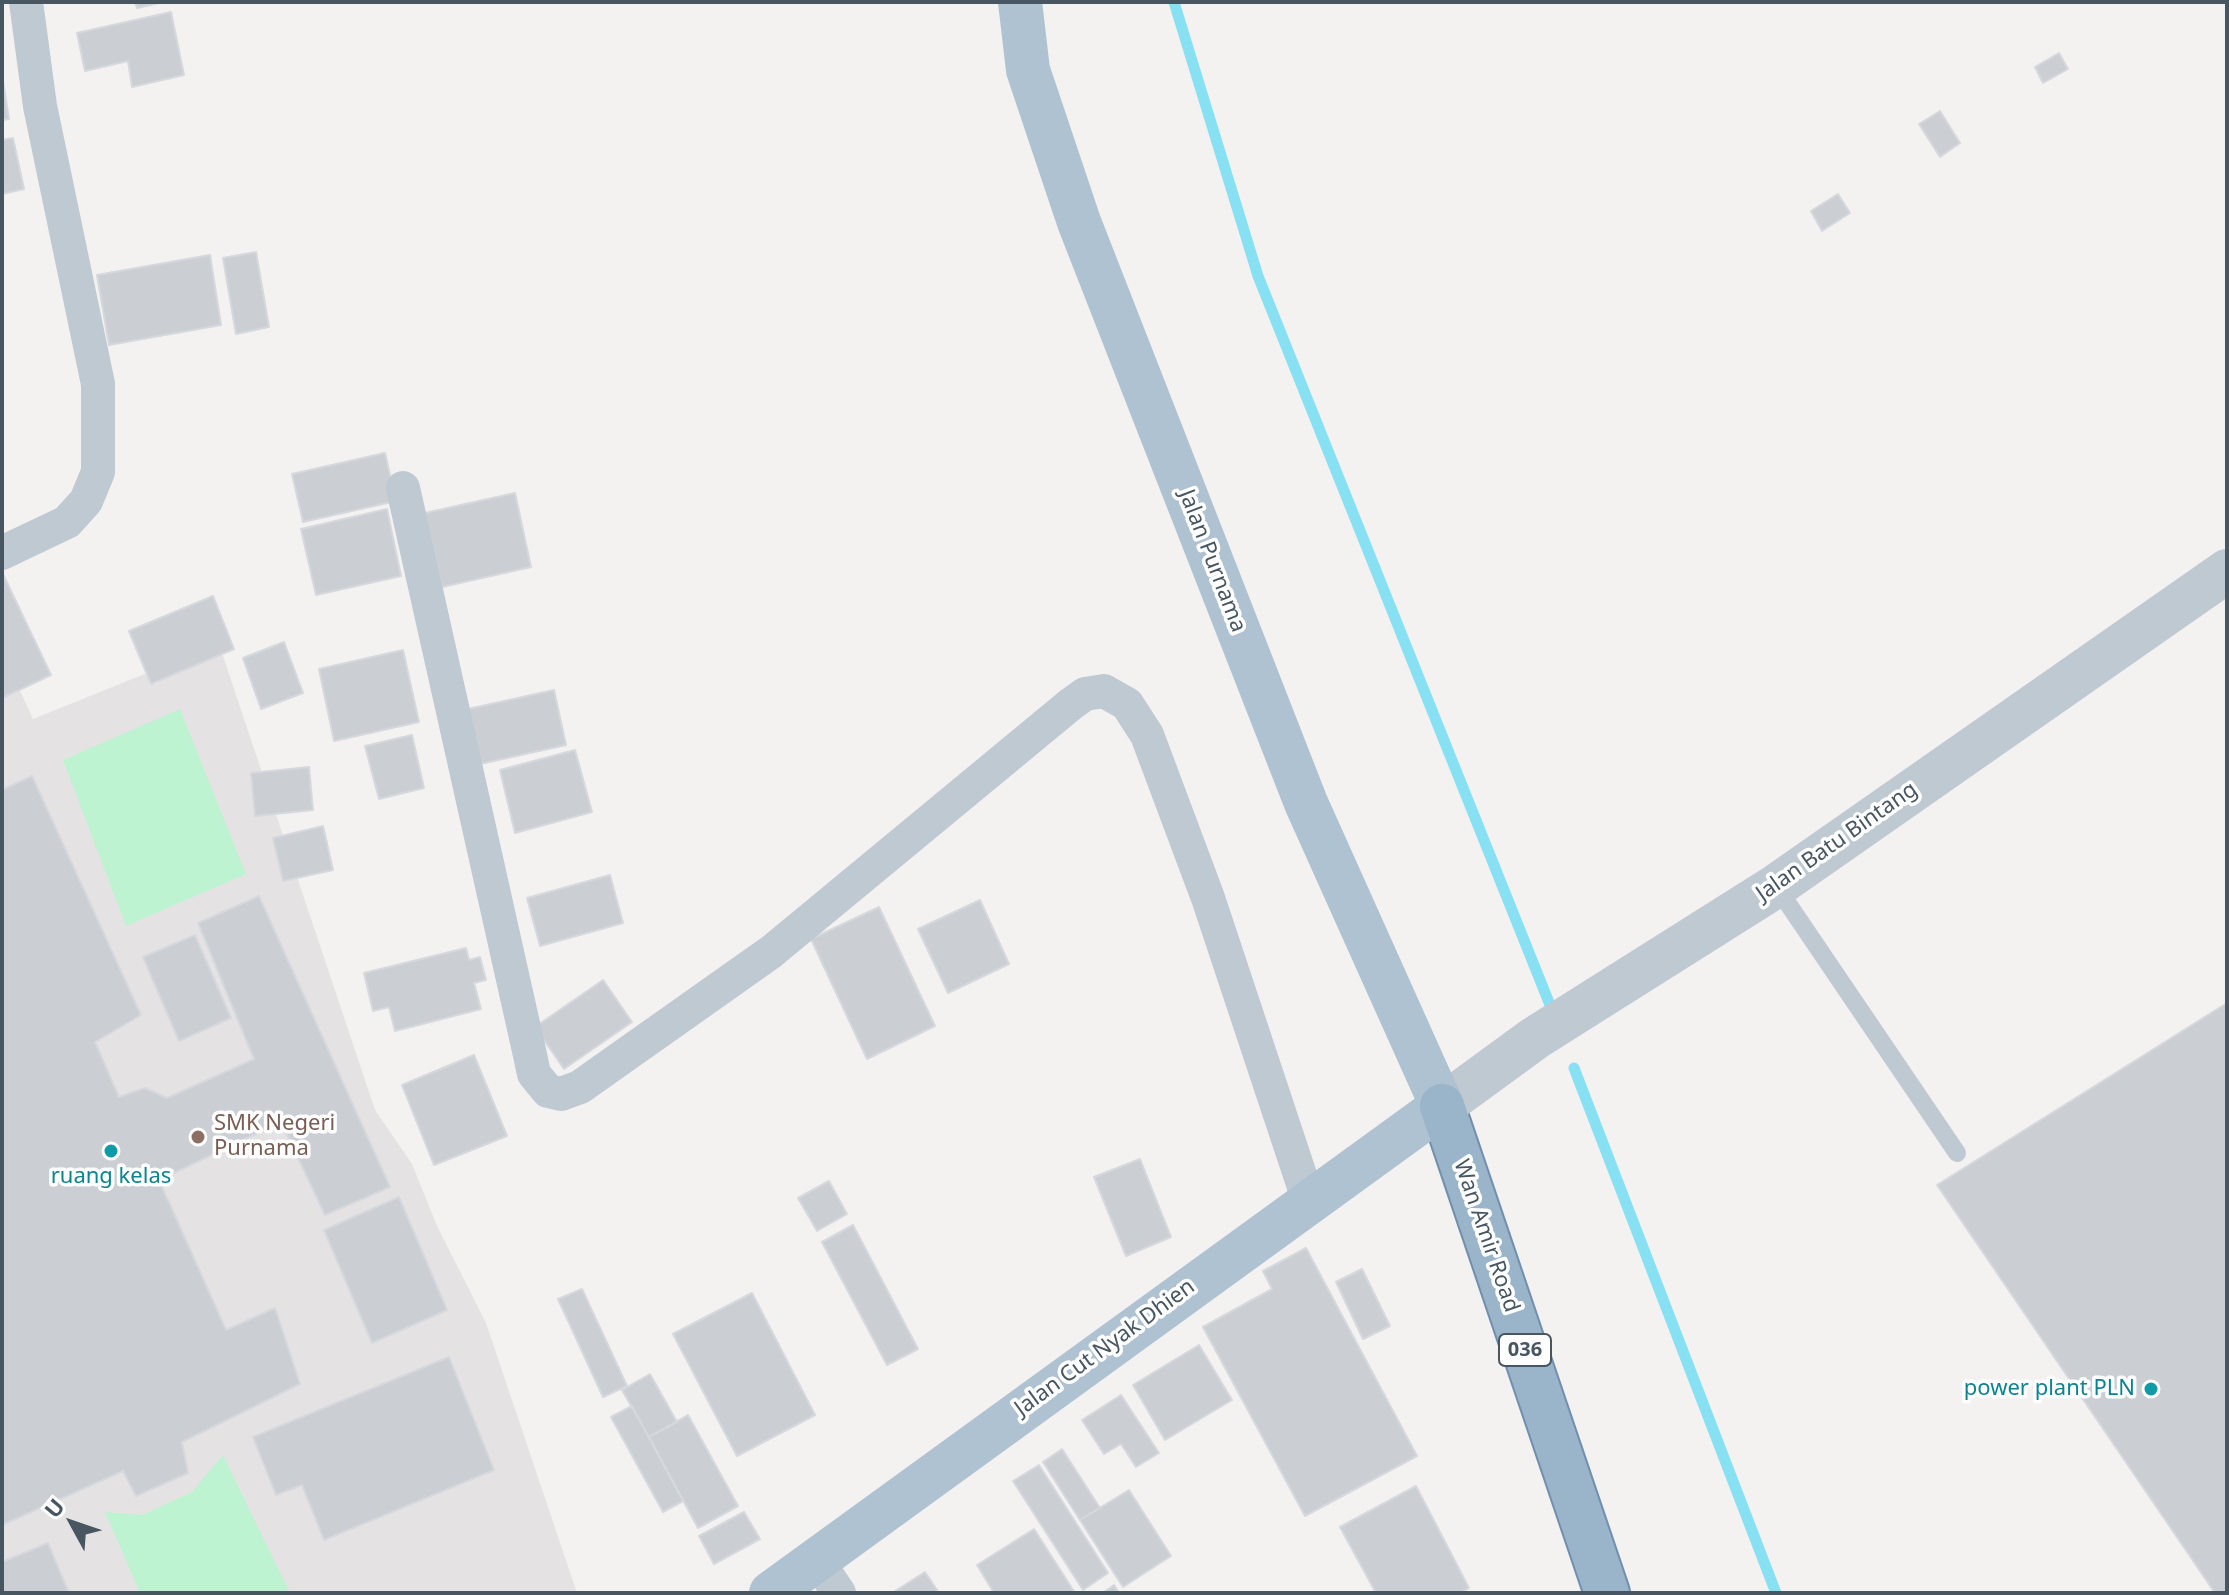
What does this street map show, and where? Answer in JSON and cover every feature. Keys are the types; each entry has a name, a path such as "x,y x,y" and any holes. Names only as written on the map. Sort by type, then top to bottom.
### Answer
{"highway":[{"name":"Wan Amir Road","path":"1442,1106 1607,1593"}],"main road":[{"name":"Jalan Purnama","path":"1020,2 1028,70 1079,222 1306,803 1442,1106"},
{"name":"Jalan Cut Nyak Dhien","path":"771,1593 827,1576 1201,1278 1310,1205 1442,1106"}],"street":[{"path":"2,553 67,522 86,501 98,472 98,384 40,106 26,2"},
{"path":"403,488 532,1065 548,1091 561,1094 580,1087 771,952 1071,704 1085,694 1104,691 1127,704 1147,735 1208,898 1310,1205"},
{"name":"Jalan Batu Bintang","path":"1442,1106 1535,1038 1776,886 2227,571"}],"lane":[{"path":"1776,886 1957,1153"}],"shaded area":[{"name":"SMK Negeri Purnama","path":"219,644 375,1110 412,1164 437,1226 486,1323 577,1593 2,1593 2,651 33,719"}],"green space":[{"path":"180,709 246,874 126,926 63,760"},
{"path":"223,1455 290,1593 140,1593 105,1512 142,1515 192,1492"}],"building":[{"path":"135,2 164,2 137,8"},
{"path":"171,12 184,75 132,87 128,61 85,71 77,33"},
{"path":"2059,53 2068,69 2043,83 2035,67"},
{"path":"2,75 9,119 2,120"},
{"path":"1940,111 1960,143 1940,157 1919,124"},
{"path":"13,138 24,189 2,194 2,140"},
{"path":"1838,194 1850,213 1822,231 1811,211"},
{"path":"256,252 269,327 236,334 223,258"},
{"path":"210,255 221,325 109,345 97,275"},
{"path":"385,453 396,501 303,522 292,474"},
{"path":"515,493 531,567 442,587 425,513"},
{"path":"387,509 401,576 316,595 301,529"},
{"path":"2,572 51,675 2,698"},
{"path":"213,596 234,649 151,684 129,631"},
{"path":"284,642 303,693 261,709 243,658"},
{"path":"403,650 419,722 334,741 319,669"},
{"path":"554,690 566,745 480,764 468,709"},
{"path":"412,735 424,788 379,799 365,746"},
{"path":"575,750 592,812 515,833 500,770"},
{"path":"309,767 313,810 255,816 251,773"},
{"name":"ruang kelas","path":"32,776 141,1015 95,1042 119,1097 145,1088 167,1098 254,1059 198,923 259,896 390,1187 325,1215 281,1122 159,1180 226,1330 275,1308 300,1384 182,1442 188,1473 136,1496 123,1471 2,1525 2,790"},
{"path":"323,826 333,870 283,881 273,838"},
{"path":"610,875 623,923 540,946 527,898"},
{"path":"980,900 1009,964 948,993 918,929"},
{"path":"879,907 935,1026 867,1059 811,939"},
{"path":"195,935 231,1018 179,1041 143,957"},
{"path":"466,948 469,960 480,957 486,980 474,983 481,1009 395,1031 389,1007 373,1011 364,973"},
{"path":"603,980 632,1022 564,1069 535,1027"},
{"name":"power plant PLN","path":"2227,1003 2227,1593 2215,1593 1937,1185"},
{"path":"474,1055 507,1136 434,1165 402,1085"},
{"path":"1140,1159 1171,1237 1126,1256 1094,1177"},
{"path":"829,1181 847,1214 817,1231 798,1198"},
{"path":"399,1197 447,1310 372,1343 324,1230"},
{"path":"853,1225 918,1349 887,1365 822,1242"},
{"path":"1306,1248 1417,1456 1305,1516 1203,1327 1272,1289 1263,1271"},
{"path":"1362,1269 1390,1326 1363,1339 1336,1282"},
{"path":"582,1289 627,1386 603,1397 558,1299"},
{"path":"752,1293 815,1415 737,1456 673,1334"},
{"path":"1199,1345 1232,1400 1165,1440 1133,1385"},
{"path":"449,1357 494,1470 324,1540 302,1485 276,1495 253,1437"},
{"path":"650,1374 677,1422 649,1437 622,1390"},
{"path":"1121,1395 1159,1453 1136,1467 1121,1444 1104,1454 1082,1420"},
{"path":"632,1406 683,1501 663,1512 611,1417"},
{"path":"688,1415 738,1506 698,1528 649,1437"},
{"path":"1062,1449 1100,1508 1080,1520 1043,1462"},
{"path":"1039,1465 1108,1573 1083,1590 1013,1481"},
{"path":"1416,1486 1469,1588 1460,1593 1376,1593 1340,1527"},
{"path":"1129,1490 1171,1556 1123,1587 1080,1520"},
{"path":"744,1512 760,1539 714,1564 699,1536"},
{"path":"1034,1529 1075,1593 994,1593 977,1565"},
{"path":"48,1543 69,1593 2,1593 2,1562"},
{"path":"925,1572 939,1593 892,1593"},
{"path":"1114,1585 1119,1593 1103,1593"}],"waterway":[{"path":"1174,2 1258,276 1550,1005"},
{"path":"1574,1068 1776,1593"}],"place":[{"name":"SMK Negeri Purnama","path":"198,1137"},
{"name":"ruang kelas","path":"111,1151"},
{"name":"power plant PLN","path":"2151,1389"}]}
